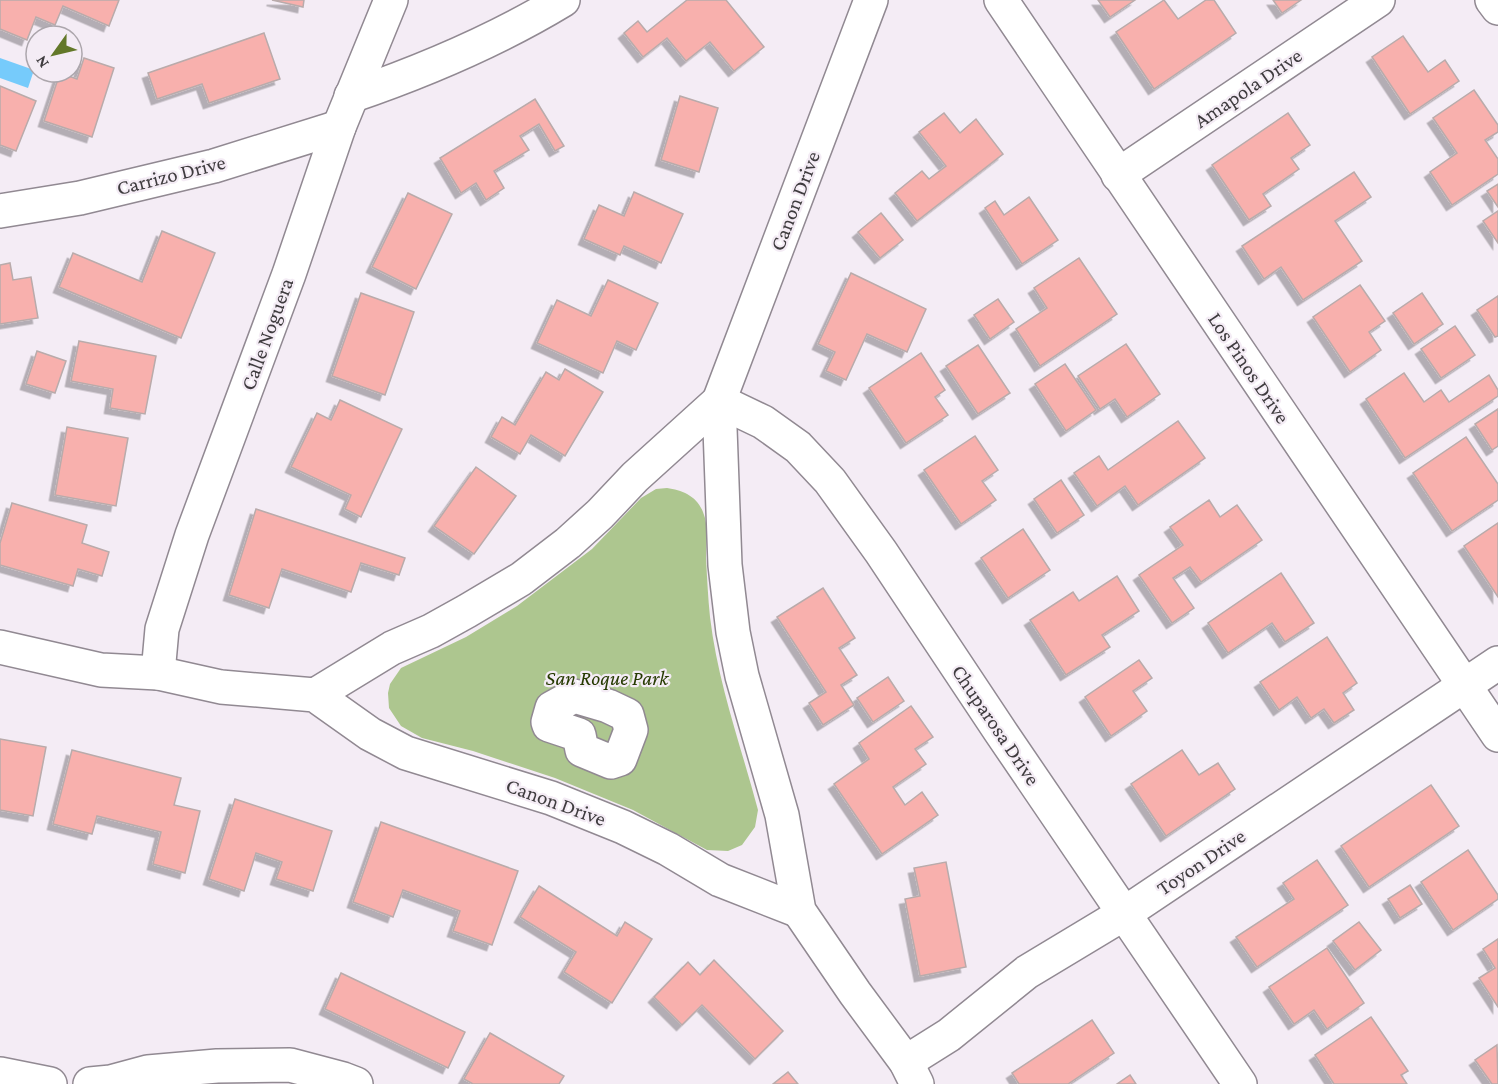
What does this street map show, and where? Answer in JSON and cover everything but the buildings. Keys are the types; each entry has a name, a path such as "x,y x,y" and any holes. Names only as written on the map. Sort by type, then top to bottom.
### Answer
{"street":[{"name":"Calle Noguera","path":"158,673 162,629 192,535 289,274 339,127 391,0"},
{"path":"351,96 388,83 479,44 563,0"},
{"name":"Canon Drive","path":"871,0 719,401 725,565 733,633 744,687 782,815 799,911 912,1073"},
{"name":"Los Pinos Drive","path":"1001,0 1498,735"},
{"name":"Amapola Drive","path":"1118,175 1378,0"},
{"path":"1492,0 1498,8"},
{"name":"Carrizo Drive","path":"0,211 80,198 214,165 339,127"},
{"name":"Canon Drive","path":"719,401 635,477 568,543 521,579 467,612 392,648 315,695 370,734 406,753 551,798 623,827 668,849 720,880 799,911"},
{"name":"Chuparosa Drive","path":"719,401 763,422 798,447 830,481 881,552 1240,1084"},
{"path":"0,647 100,670 158,673 221,687 315,695"},
{"name":"Toyon Drive","path":"912,1073 949,1035 1027,972 1125,914 1498,663"},
{"path":"90,1084 111,1082 148,1072 217,1065 290,1065 343,1078 356,1084"},
{"path":"0,1074 50,1084"}],"green space":[{"name":"San Roque Park","path":"656,489 678,490 693,498 705,517 708,595 718,666 758,810 755,827 742,845 728,851 707,850 633,810 555,778 473,751 422,738 401,726 389,708 390,684 401,668 466,637 517,606 592,549 641,498"}],"water":[{"path":"0,58 24,66 24,84 29,84 28,88 0,78"}]}
